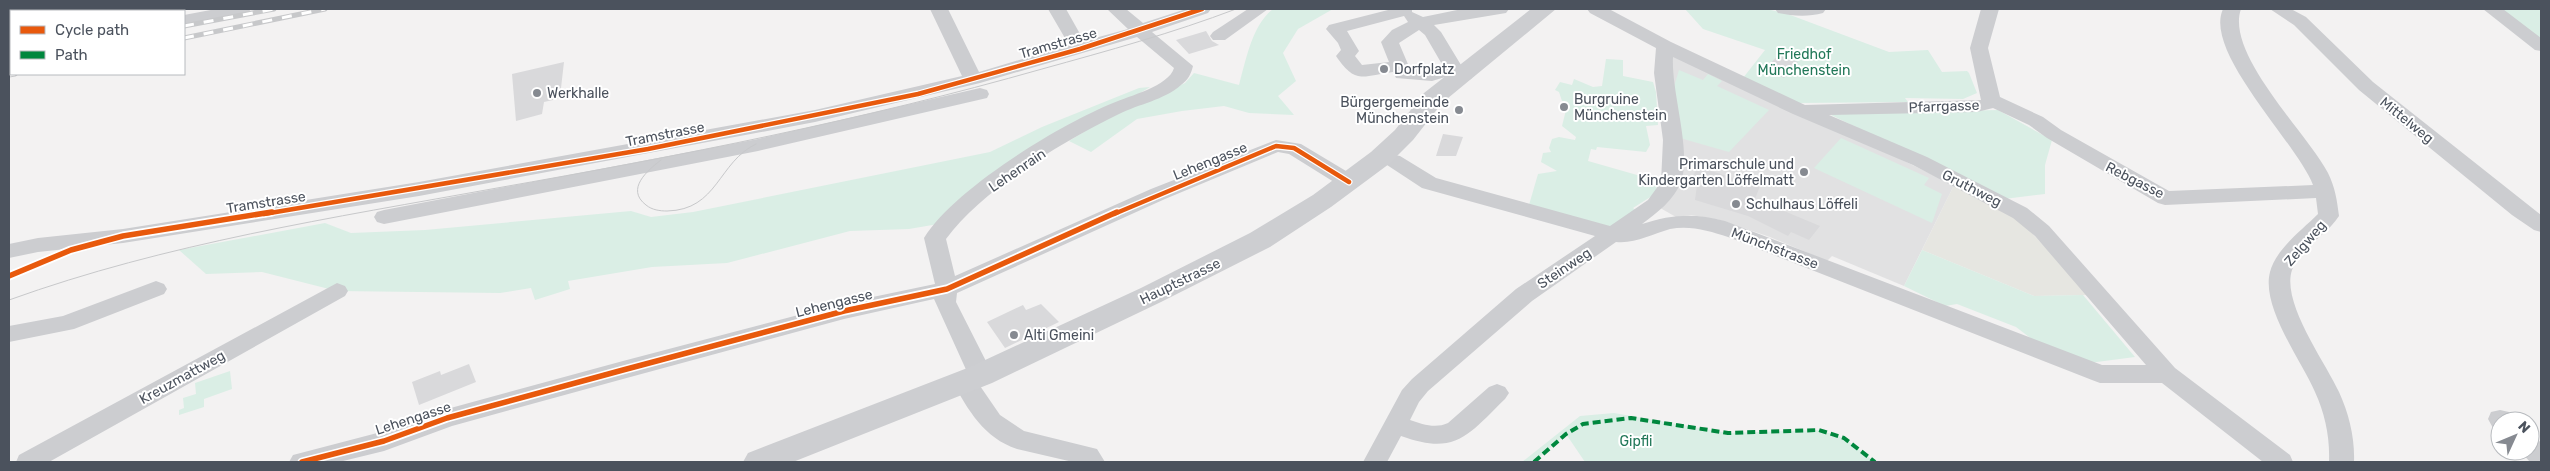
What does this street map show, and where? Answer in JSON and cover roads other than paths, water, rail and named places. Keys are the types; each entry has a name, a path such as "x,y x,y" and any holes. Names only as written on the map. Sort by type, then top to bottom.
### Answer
{"main road":[{"name":"Hauptstrasse","path":"759,462 972,378 1229,257 1291,221 1349,182 1380,158 1404,135 1426,105 1459,72 1545,9"}],"street":[{"path":"185,20 242,9"},
{"path":"939,9 977,86"},
{"path":"1056,9 1080,49"},
{"path":"1116,9 1142,30"},
{"name":"Tramstrasse","path":"384,216 746,149 900,114 1080,49 1202,9"},
{"path":"1219,36 1259,9"},
{"path":"1398,66 1357,71 1344,56 1350,51 1346,41 1335,29 1404,10 1420,23 1432,32 1459,72 1432,75 1403,74 1398,66 1390,42 1393,37 1420,23 1456,11 1500,9"},
{"name":"Gruthweg","path":"1602,9 1665,46 1800,110 1920,162 2020,213 2042,231 2168,374 2281,462"},
{"path":"1784,9 1794,11 1817,9"},
{"name":"Pfarrgasse","path":"1800,110 1977,106 1987,104 1991,100 1979,48 1990,9"},
{"name":"Zelgweg","path":"2232,9 2229,22 2240,60 2296,137 2326,191 2329,216 2303,242 2281,272 2281,291 2287,313 2327,391 2343,440 2342,462"},
{"name":"Mittelweg","path":"2279,9 2300,21 2366,86 2519,210 2541,225"},
{"path":"2492,9 2541,46"},
{"name":"Lehenrain","path":"1093,462 1088,456 1017,439 991,422 972,378 944,302 947,289 934,238 944,223 960,208 1017,168 1114,110 1163,88 1180,76 1184,66 1162,50 1142,30"},
{"name":"Steinweg","path":"1375,462 1410,396 1420,385 1524,295 1656,204 1671,182 1673,140 1663,74 1665,46"},
{"name":"Tramstrasse","path":"9,251 38,245 123,236 381,195 648,149 977,86"},
{"name":"Rebgasse","path":"1991,100 2036,121 2054,134 2165,198 2326,191"},
{"name":"Lehengasse","path":"302,462 384,441 447,418 624,370 844,311 947,289 1158,194 1276,146 1294,148 1349,182"},
{"name":"Münchstrasse","path":"1380,158 1393,160 1429,183 1514,204 1611,235 1636,232 1678,221 1704,222 1754,239 2100,374 2168,374"},
{"path":"9,334 66,323 156,290"},
{"name":"Kreuzmattweg","path":"28,462 337,291"},
{"path":"1395,424 1435,437 1449,434 1457,430 1497,393"}],"tram line":[{"path":"9,300 69,280 189,247 312,222 703,150 907,105 1115,48 1236,9"},
{"path":"661,160 641,180 638,186 640,199 648,207 656,210 684,209 697,203 708,194 733,162 743,152 756,144"}],"railway":[{"path":"185,26 274,9"},
{"path":"185,38 325,9"}],"place":[{"name":"Dorfplatz","path":"1384,69"},
{"name":"Werkhalle","path":"537,93"},
{"name":"Burgruine Münchenstein","path":"1564,107"},
{"name":"Bürgergemeinde Münchenstein","path":"1459,110"},
{"name":"Primarschule und Kindergarten Löffelmatt","path":"1804,172"},
{"name":"Schulhaus Löffeli","path":"1736,204"},
{"name":"Alti Gmeini","path":"1014,335"}],"park label":[{"name":"Friedhof Münchenstein","path":"1804,62"},
{"name":"Gipfli","path":"1636,441"}]}
